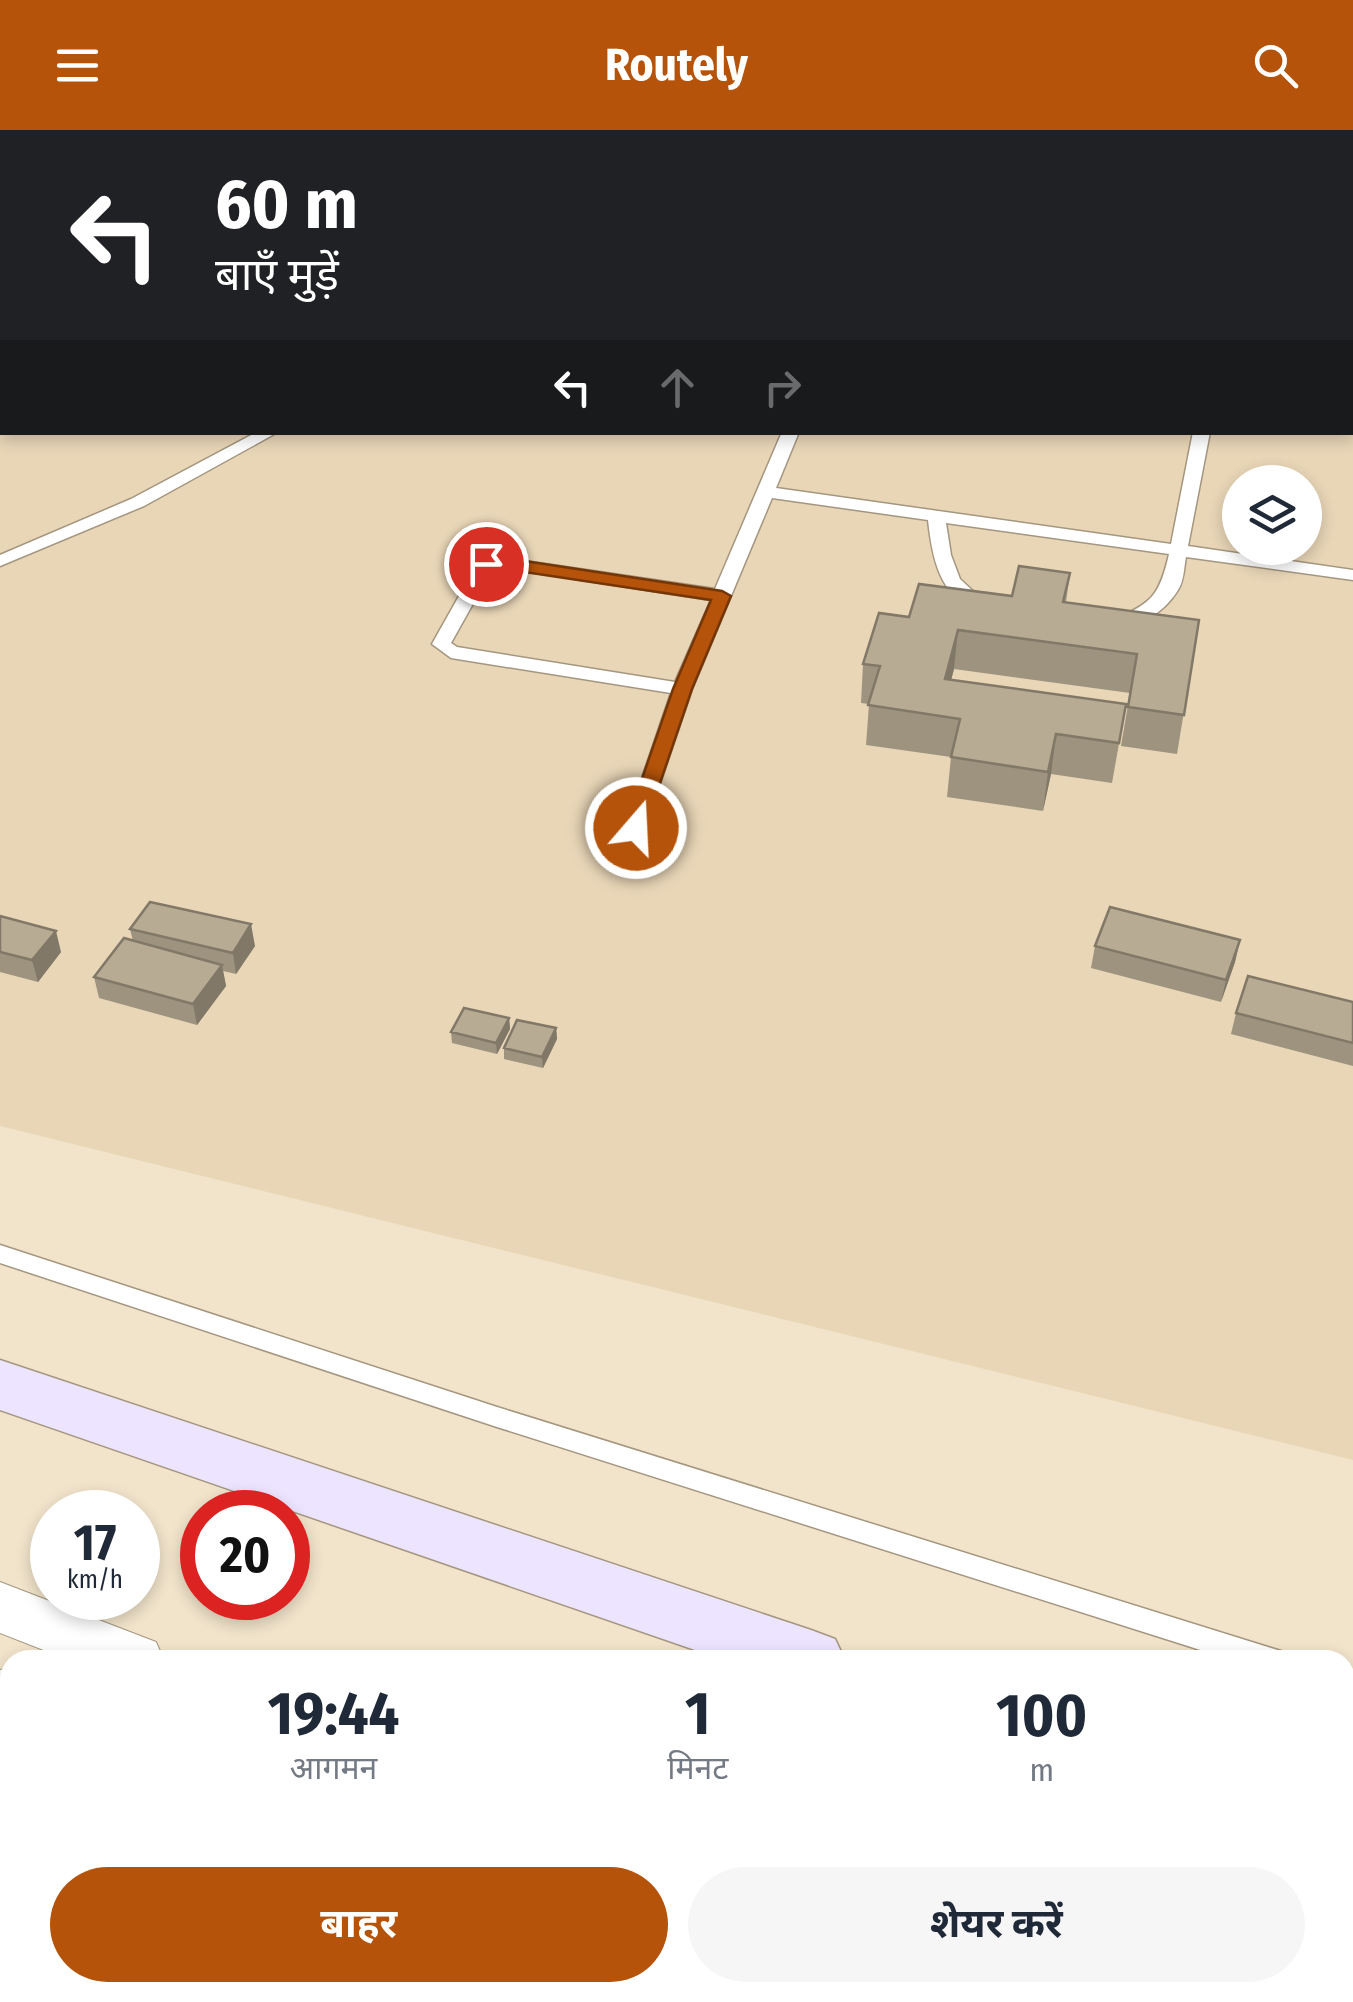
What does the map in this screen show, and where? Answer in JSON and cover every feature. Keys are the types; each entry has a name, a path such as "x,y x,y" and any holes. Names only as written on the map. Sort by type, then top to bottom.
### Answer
{"street":[{"path":"0,1385 782,1650"},
{"path":"0,1607 43,1644 78,1650"}],"lane":[{"path":"0,562 74,531 264,435"},
{"path":"636,828 682,689 790,435"},
{"path":"1103,625 1148,612 1162,602 1170,587 1181,550 1201,435"},
{"path":"768,492 1353,574"},
{"path":"936,516 946,575 965,599 992,611"},
{"path":"682,689 451,652 441,644 486,564 498,562 722,596"},
{"path":"0,1254 497,1417 1239,1650"}],"shaded area":[{"path":"0,435 1353,435 1353,1460 0,1126"}],"building":[{"path":"1019,566 1070,573 1063,602 1199,620 1184,715 1128,707 1137,654 958,630 945,679 1126,704 1119,743 1056,734 1048,772 951,757 960,719 868,705 880,666 863,664 879,613 909,617 919,584 1012,596"},
{"path":"150,902 251,924 233,953 130,929"},
{"path":"1110,907 1240,940 1226,980 1095,946"},
{"path":"0,916 56,931 32,960 0,952"},
{"path":"124,938 222,965 193,1004 94,977"},
{"path":"1248,976 1353,1002 1353,1043 1236,1013"},
{"path":"464,1008 509,1018 496,1043 451,1032"},
{"path":"517,1020 556,1028 542,1057 504,1048"}],"route":[{"path":"486,564 498,562 722,596 682,689 636,828"}]}
